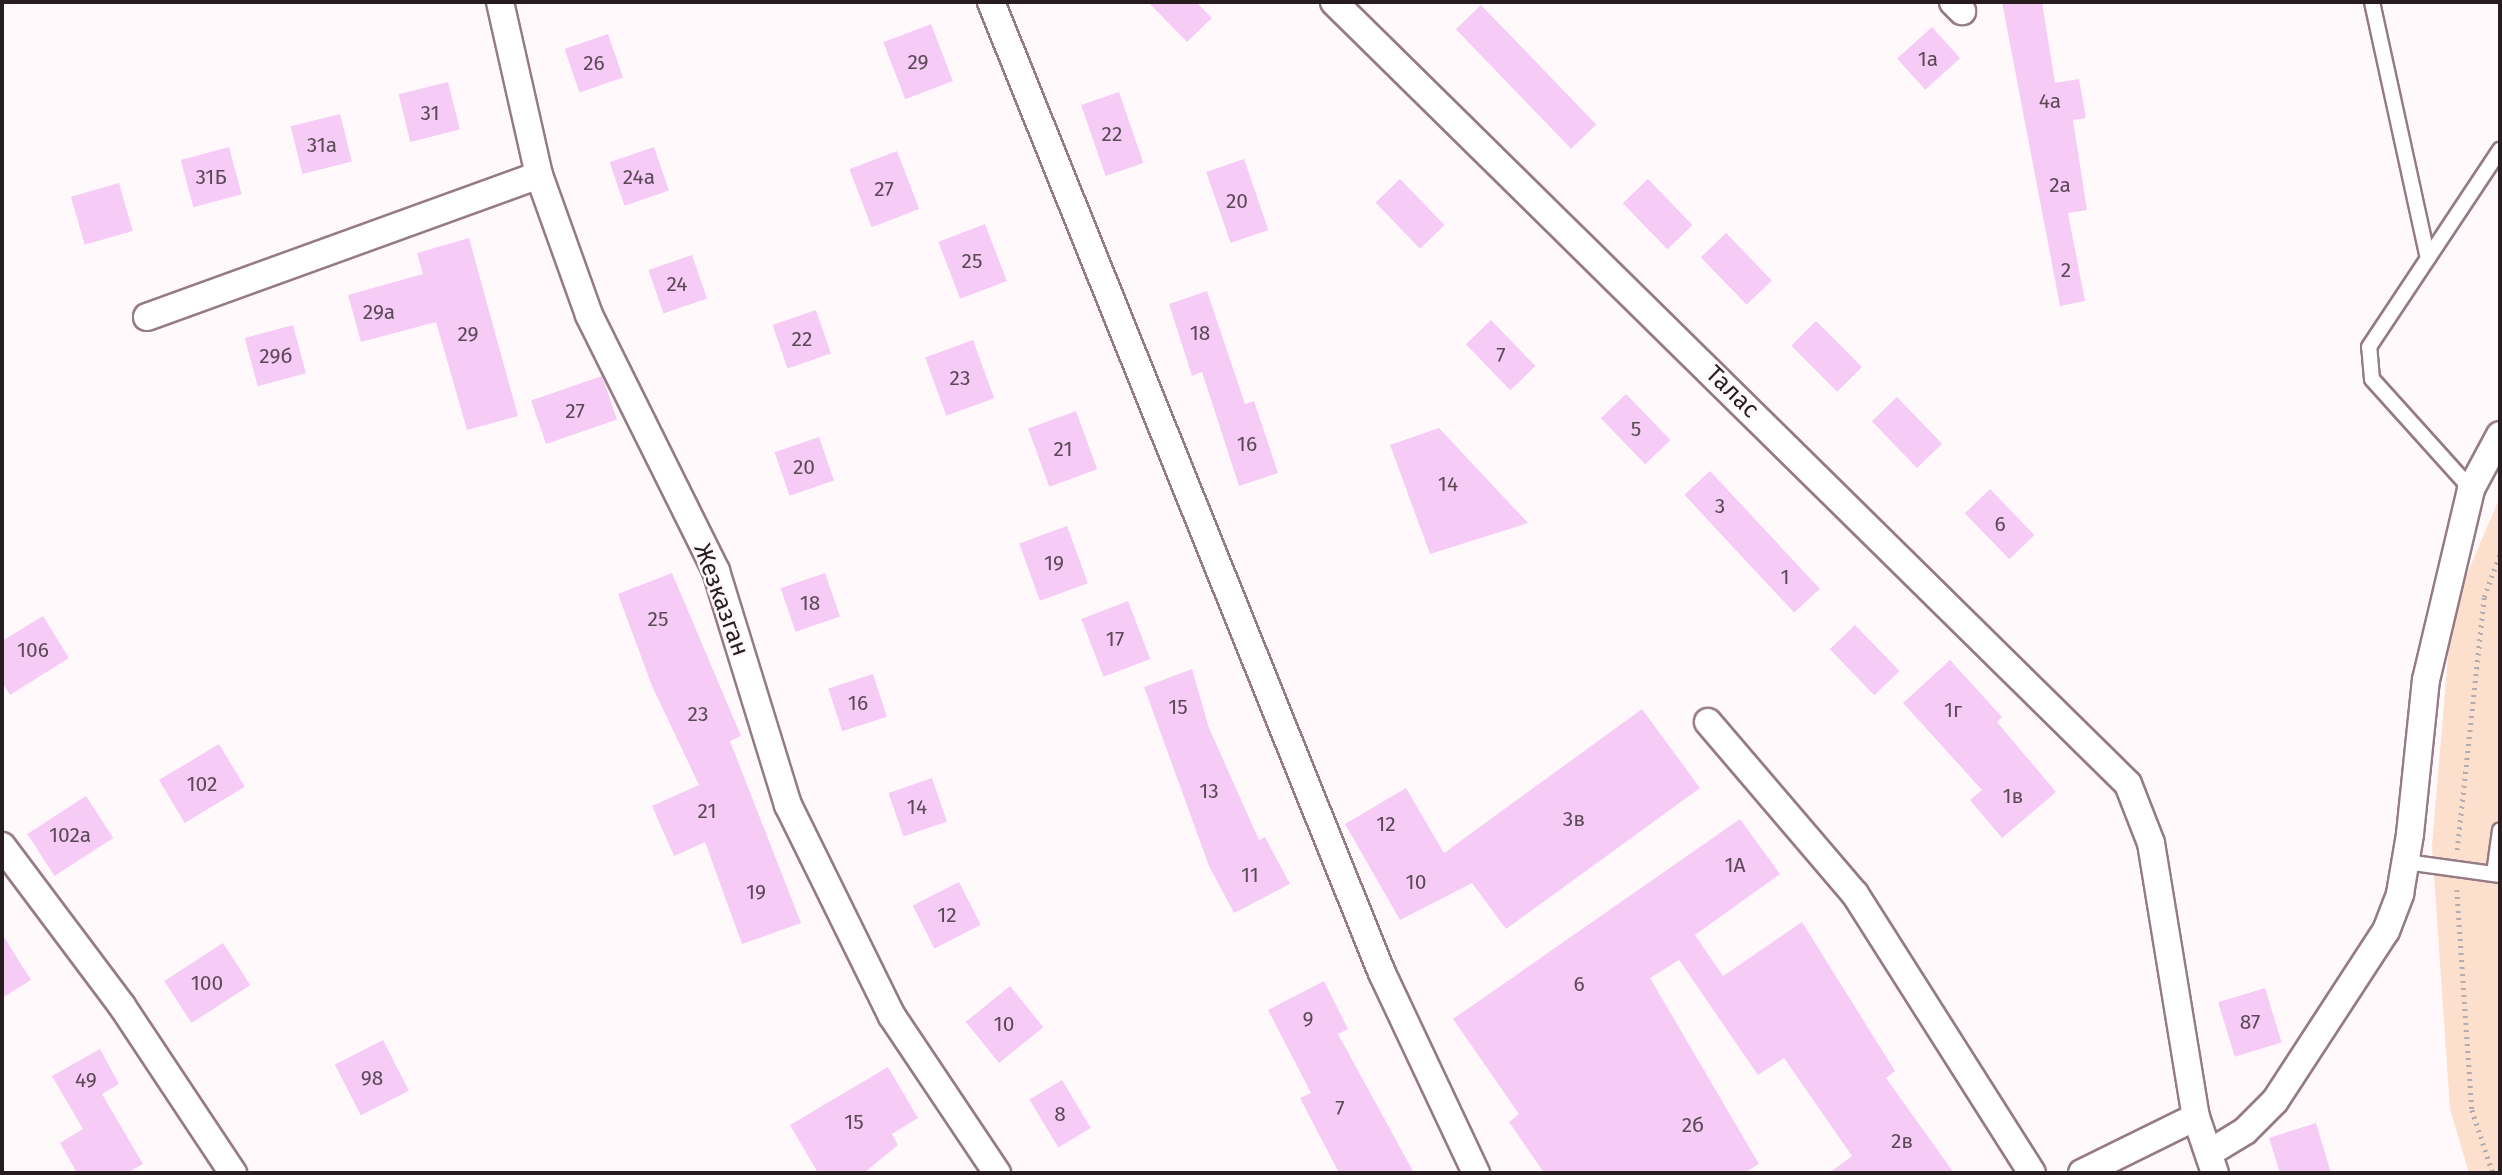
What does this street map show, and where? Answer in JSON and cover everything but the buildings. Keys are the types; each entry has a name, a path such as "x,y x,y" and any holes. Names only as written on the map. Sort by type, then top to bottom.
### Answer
{"street":[{"name":"Жезказган","path":"500,2 539,175 589,315 716,571 788,805 892,1016 997,1173"},
{"path":"991,2 1382,973 1476,1173"},
{"name":"Талас","path":"1334,2 2128,784 2151,843 2196,1117"},
{"path":"147,317 539,175"},
{"path":"2081,1173 2196,1117 2212,1163 2275,1101 2319,1038 2386,931 2406,862 2426,680 2471,489 2500,435"},
{"path":"1707,722 1854,894 2032,1173"},
{"path":"2,846 122,1006 233,1173"}],"lane":[{"path":"2372,2 2428,258"},
{"path":"2471,489 2372,379 2369,347 2500,150"},
{"path":"2406,862 2497,875 2500,830"}],"path":[{"path":"2493,1173 2472,1110 2456,870 2484,597 2500,554"}],"shaded area":[{"path":"2500,497 2500,1173 2469,1173 2450,1109 2432,846 2452,609"}]}
